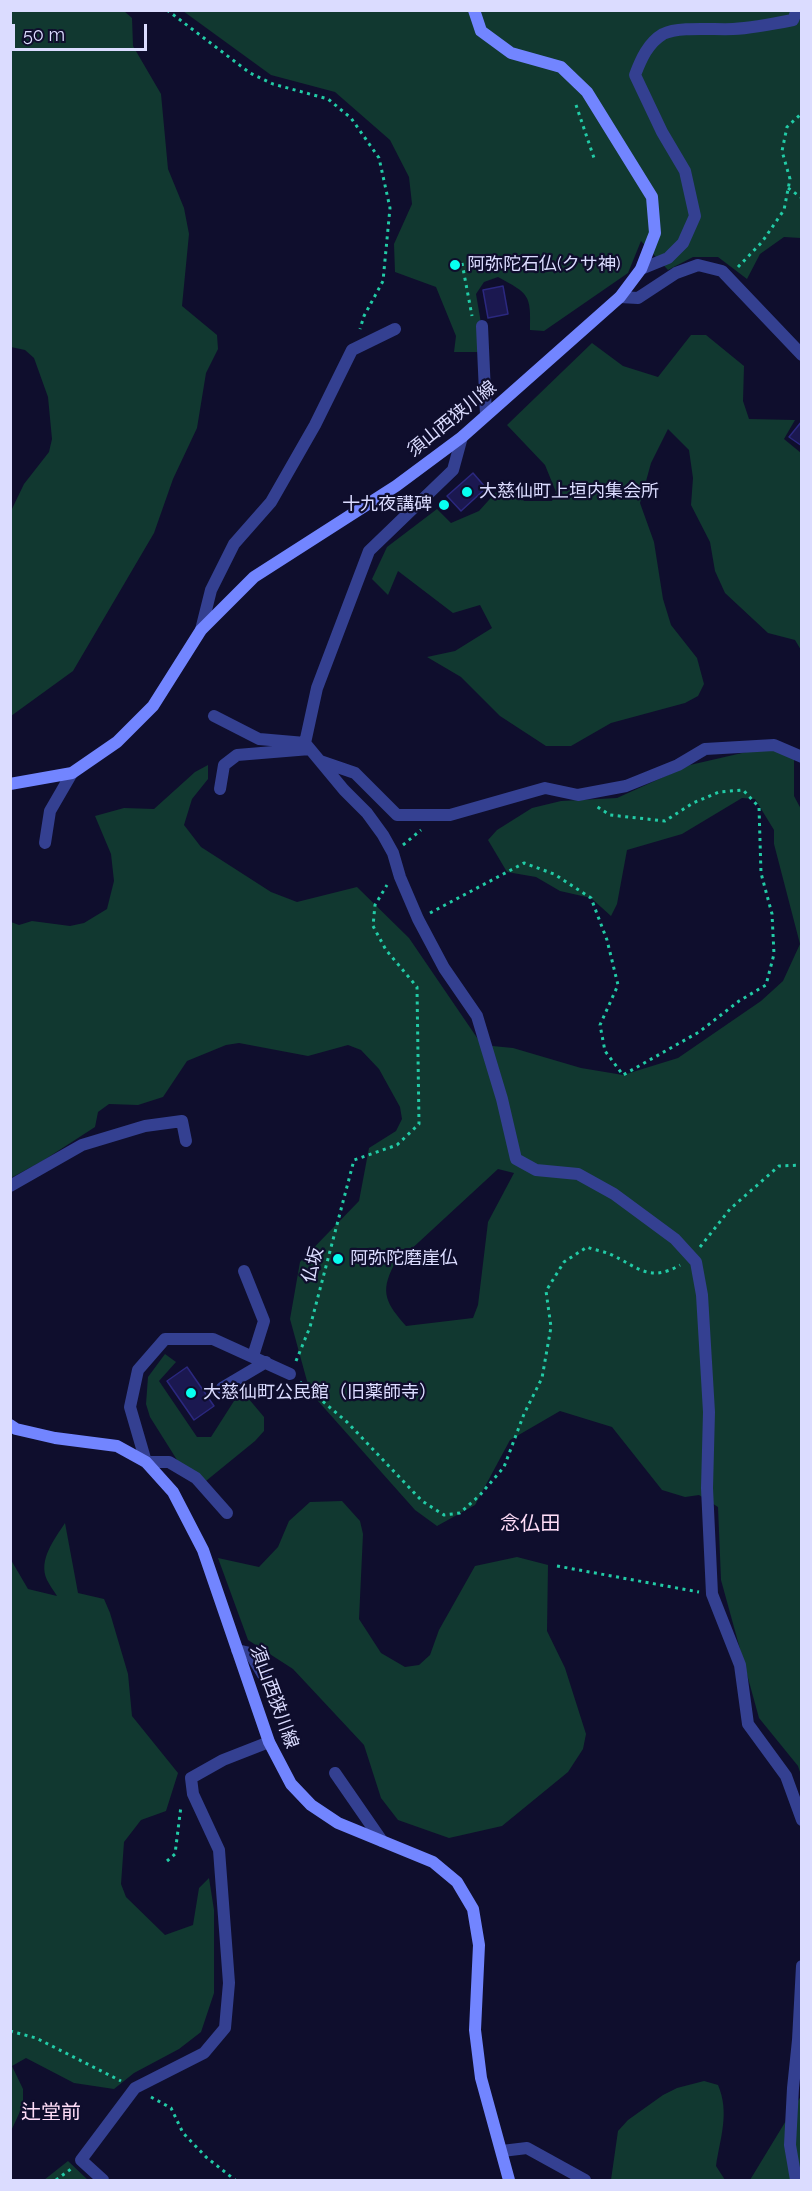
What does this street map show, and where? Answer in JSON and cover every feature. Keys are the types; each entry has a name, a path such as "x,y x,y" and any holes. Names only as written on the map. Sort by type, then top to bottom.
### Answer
{"main road":[{"name":"須山西狭川線","path":"10,784 72,773 117,742 153,706 201,630 254,577 396,486 462,437 620,297 641,269 655,233 652,197 609,126 586,92 561,68 511,53 481,32 474,10"},
{"name":"須山西狭川線","path":"10,1425 16,1429 55,1438 117,1446 146,1462 173,1492 203,1550 269,1742 291,1784 311,1805 338,1823 433,1862 457,1882 473,1909 479,1945 475,2030 481,2078 509,2181"}],"street":[{"path":"641,269 668,258 683,243 695,216 685,171 662,132 635,75 643,53 664,34 702,27 731,29 763,26 793,20 796,10"},
{"path":"620,297 638,298 676,273 698,265 722,271 801,355"},
{"path":"482,326 486,415"},
{"path":"201,630 211,590 234,544 271,502 315,424 352,350 395,329"},
{"path":"307,746 317,688 369,551 453,470 462,437"},
{"path":"214,716 260,739 307,746 367,813 383,835 393,853 400,877 418,919 444,968 477,1016 502,1099 516,1159 536,1170 578,1174 614,1194 675,1239 696,1262 702,1295 709,1412 707,1488 712,1594 740,1665 748,1724 786,1776 801,1820"},
{"path":"319,760 355,773 397,815 450,815 545,788 578,795 626,786 678,765 705,748 774,745 801,757"},
{"path":"220,789 224,765 237,755 307,746"},
{"path":"45,843 50,810 72,773"},
{"path":"10,1186 82,1145 145,1126 182,1121 186,1141"},
{"path":"244,1271 264,1321 253,1356"},
{"path":"227,1513 196,1478 169,1462 146,1462 130,1407 138,1370 165,1339 213,1339 290,1374"},
{"path":"222,1388 266,1362"},
{"path":"237,1650 250,1653 275,1695"},
{"path":"103,2181 81,2160 127,2097 135,2088 204,2053 225,2028 229,1983 219,1850 193,1794 192,1778 224,1760 269,1742"},
{"path":"335,1773 382,1841"},
{"path":"796,2181 790,2145 801,1966"},
{"path":"502,2151 527,2148 585,2181"}],"path":[{"path":"167,10 250,72 273,84 328,99 351,118 379,158 390,208 384,282 364,316 352,350"},
{"path":"573,98 586,129 594,158"},
{"path":"728,277 762,242 784,210 790,179 782,151 788,127 801,113"},
{"path":"788,188 801,198"},
{"path":"418,919 524,863 554,874 591,898 608,940 618,985 600,1025 605,1051 623,1075 699,1032 739,1001 766,985 774,954 772,914 760,873 759,807 742,790 719,792 693,803 665,821 610,815 578,795"},
{"path":"393,853 441,815"},
{"name":"仏坂","path":"290,1374 310,1327 354,1160 397,1145 419,1124 417,987 386,950 373,926 375,905"},
{"path":"290,1374 347,1422 422,1501 444,1515 460,1513 480,1495 504,1467 525,1413 542,1378 551,1328 546,1291 564,1262 587,1247 608,1253 645,1274 665,1274 692,1258 730,1209 778,1166 801,1165"},
{"path":"557,1566 712,1594"},
{"path":"167,1862 175,1854 183,1786 192,1778"}],"green space":[{"path":"11,10 124,11 132,18 133,46 161,94 168,169 184,208 189,234 182,306 217,335 218,349 206,373 197,428 173,479 154,533 73,671 11,716 11,511 24,484 49,452 52,439 48,397 34,358 25,350 11,347"},
{"path":"183,11 801,11 801,238 784,237 760,254 747,279 718,257 693,257 668,270 641,241 628,273 544,331 530,330 530,309 526,296 516,287 498,277 484,282 476,294 486,352 454,352 456,336 436,287 395,272 394,244 412,204 409,177 390,140 335,92 271,75"},
{"path":"691,335 706,335 744,366 743,401 749,419 795,420 784,439 801,453 801,650 795,640 768,633 725,593 715,571 710,542 691,505 693,478 689,450 668,429 651,463 640,503 654,542 663,599 671,625 697,658 704,684 698,696 685,703 611,723 571,746 546,746 500,716 461,677 427,657 455,651 492,628 480,605 453,613 398,571 388,595 372,579 387,547 437,509 451,523 479,511 506,481 524,501 552,501 556,492 545,465 507,425 592,343 623,366 658,377"},
{"path":"768,747 794,755 794,796 802,811 801,1775 798,1766 759,1718 721,1580 718,1507 699,1495 685,1497 662,1490 612,1427 560,1411 510,1440 475,1505 437,1526 415,1510 310,1392 290,1319 300,1262 359,1201 369,1148 396,1131 402,1119 400,1107 379,1069 361,1050 348,1045 308,1056 239,1043 226,1045 187,1061 163,1097 138,1105 109,1104 98,1112 95,1127 11,1178 11,922 19,925 32,921 70,926 84,923 107,909 114,881 111,854 95,816 124,808 154,809 195,772 208,765 208,779 192,799 184,825 201,847 271,892 297,902 357,887 409,938 482,1045 513,1048 581,1068 623,1075 678,1058 761,1001 783,981 800,944 774,844 774,830 755,799 742,798 682,834 627,850 617,904 611,916 591,898 560,891 536,877 507,872 488,840 497,830 532,808 561,801 617,798 690,765","holes":["498,1169 514,1173 488,1222 478,1305 473,1318 406,1326 387,1298 387,1283 394,1265"]},
{"path":"165,1354 176,1362 159,1381 197,1437 211,1437 234,1401 248,1398 264,1417 264,1431 255,1441 201,1485 189,1479 150,1417 146,1404 148,1377"},
{"path":"342,1501 360,1521 363,1534 359,1619 381,1653 405,1667 419,1665 430,1655 439,1630 475,1566 517,1557 548,1565 547,1631 565,1668 586,1734 583,1749 568,1772 502,1826 449,1838 398,1820 381,1798 364,1745 293,1669 248,1640 218,1558 259,1567 278,1547 289,1521 310,1502"},
{"path":"65,1523 78,1593 104,1599 110,1613 128,1674 132,1716 178,1773 166,1811 141,1820 124,1842 121,1884 126,1897 165,1935 193,1925 199,1888 209,1878 214,1910 214,1993 201,2032 179,2049 134,2073 114,2089 74,2083 26,2058 12,2066 23,2089 23,2105 11,2131 11,1560 28,1589 57,1596 47,1580 44,1565 48,1550"},
{"path":"704,2081 718,2085 722,2095 724,2116 716,2166 725,2180 611,2180 618,2131 628,2120 663,2095 677,2088"},
{"path":"801,2096 801,2180 750,2180"},
{"path":"68,2161 88,2180 44,2180"}],"building":[{"path":"503,286 508,314 488,318 483,290"},
{"path":"802,421 802,446 789,437"},
{"name":"大慈仙町上垣内集会所","path":"473,473 486,488 461,511 447,496"},
{"name":"大慈仙町公民館（旧薬師寺）","path":"187,1367 214,1406 194,1420 167,1381"}],"place":[{"name":"阿弥陀石仏(クサ神)","path":"455,265"},
{"name":"大慈仙町上垣内集会所","path":"467,492"},
{"name":"十九夜講碑","path":"444,505"},
{"name":"阿弥陀磨崖仏","path":"338,1259"},
{"name":"大慈仙町公民館（旧薬師寺）","path":"191,1393"}],"district":[{"name":"念仏田","path":"530,1524"},
{"name":"辻堂前","path":"51,2113"}]}
